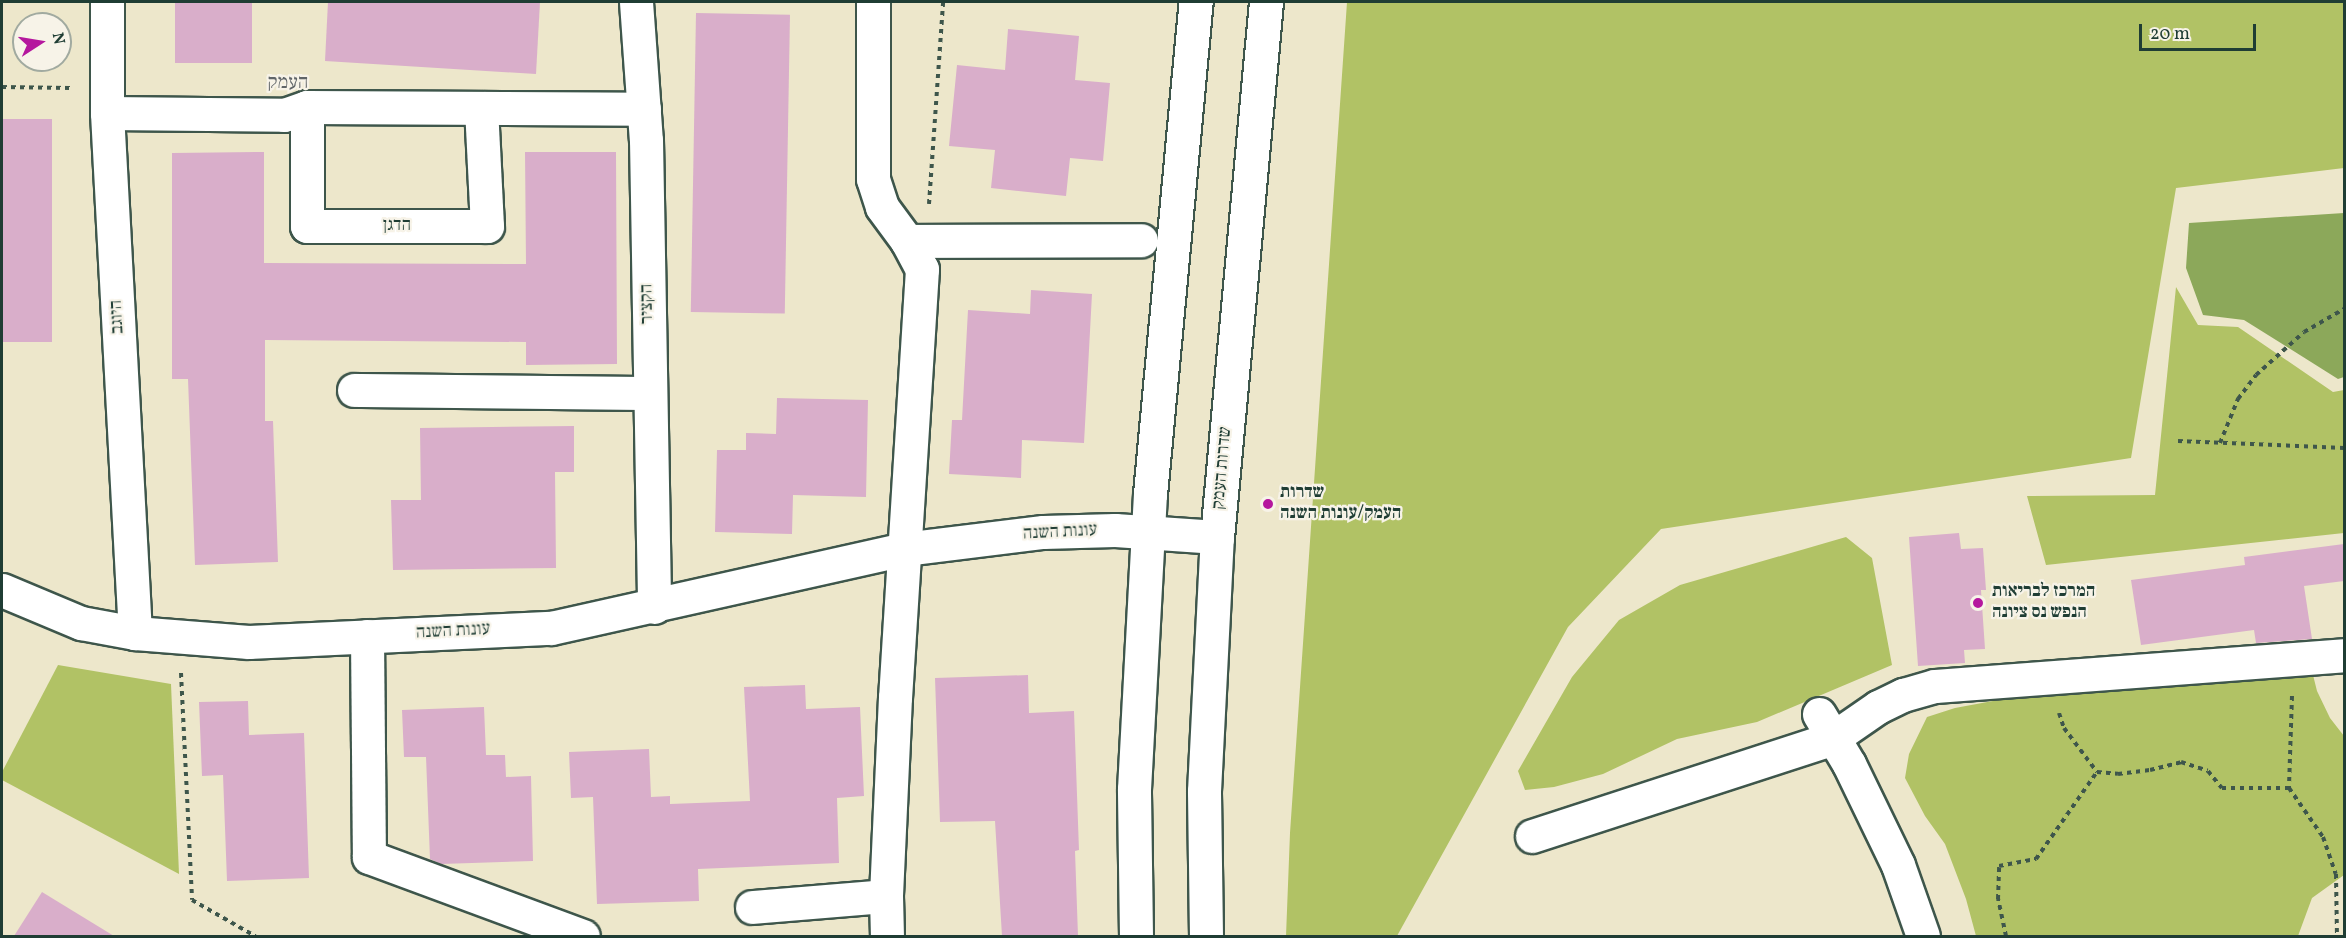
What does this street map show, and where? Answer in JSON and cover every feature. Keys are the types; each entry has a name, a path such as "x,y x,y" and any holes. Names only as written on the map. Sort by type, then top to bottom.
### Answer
{"street":[{"name":"היוגב","path":"107,2 107,101 135,633"},
{"name":"הקציר","path":"636,2 644,109 654,607"},
{"path":"873,2 873,179 882,207 916,242 922,269 904,549 886,896 887,936"},
{"path":"1136,936 1134,789 1147,532 1196,2"},
{"name":"שדרות העמק","path":"1206,936 1204,791 1217,537 1266,2"},
{"path":"107,101 284,115 307,107 644,109"},
{"name":"הדגן","path":"307,107 308,226 487,226 481,108"},
{"path":"916,242 1141,240"},
{"path":"354,390 650,393"},
{"name":"עונות השנה","path":"2,590 81,623 135,633 249,642 551,628 654,607 904,549 1043,532 1147,532 1217,537"},
{"path":"367,636 369,857 583,936"},
{"path":"1532,836 1878,707 1903,695 1935,687 2344,655"},
{"path":"1826,726 1850,764 1898,865 1923,936"},
{"path":"752,907 886,896"}],"path":[{"path":"916,242 944,2"},
{"path":"2,87 107,101"},
{"path":"2220,443 2238,399 2256,375 2304,332 2344,309"},
{"path":"2178,441 2344,448"},
{"path":"179,637 192,900 255,936"},
{"path":"2293,659 2289,788 2323,837 2336,874 2337,936"},
{"path":"2049,678 2064,728 2097,772 2118,774 2150,770 2181,762 2208,771 2222,788 2289,788"},
{"path":"2006,936 1998,900 2000,866 2036,859 2097,772"}],"green space":[{"path":"1347,2 2344,2 2344,168 2176,188 2131,458 1661,529 1568,627 1397,936 1286,936 1290,833"},
{"path":"2344,213 2344,377 2338,379 2244,320 2203,315 2186,268 2189,223"},
{"path":"2176,287 2198,325 2238,327 2333,392 2344,390 2344,533 2046,565 2027,496 2155,495"},
{"path":"1846,537 1872,558 1892,665 1757,722 1677,739 1603,774 1554,787 1525,790 1518,771 1572,677 1619,620 1680,585"},
{"path":"58,665 171,684 179,874 2,780 2,772"},
{"path":"2313,675 2317,691 2330,718 2344,736 2344,875 2312,898 2298,936 1976,936 1966,899 1945,844 1925,816 1905,778 1909,754 1927,717 1955,708 2009,698"}],"building":[{"path":"175,2 252,2 252,63 175,63"},
{"path":"328,2 540,2 536,74 325,61"},
{"path":"696,13 790,15 785,314 691,312"},
{"path":"1008,29 1079,36 1075,80 1110,83 1103,161 1070,158 1066,196 991,188 995,150 949,146 957,65 1005,70"},
{"path":"2,119 52,119 52,342 2,342"},
{"path":"264,152 264,263 526,264 525,152 616,152 617,364 526,365 526,342 265,340 265,421 273,421 278,562 195,565 188,379 172,379 172,153"},
{"path":"1031,290 1092,294 1084,443 1022,440 1021,478 949,474 952,420 962,420 968,310 1030,314"},
{"path":"777,398 868,400 866,497 793,495 792,534 715,532 717,450 746,450 746,433 776,434"},
{"path":"574,426 574,472 555,472 556,568 393,570 391,500 421,500 420,428"},
{"path":"1959,533 1961,549 1983,548 1986,590 1981,590 1985,649 1964,650 1965,663 1918,666 1909,537"},
{"path":"2344,544 2344,581 2304,586 2312,639 2256,643 2254,630 2141,645 2131,580 2245,565 2244,557"},
{"path":"1028,675 1029,713 1074,711 1079,850 1075,851 1078,936 1002,936 995,821 940,822 935,678"},
{"path":"805,685 806,709 860,707 864,796 837,798 839,863 698,869 699,901 597,904 593,797 571,798 569,752 649,749 651,797 670,796 670,804 750,801 744,687"},
{"path":"248,701 249,735 304,733 309,878 227,881 223,775 202,776 199,702"},
{"path":"484,707 486,755 505,755 506,777 531,776 533,861 441,864 430,859 426,757 404,757 402,710"},
{"path":"42,892 114,936 14,936"}],"place":[{"name":"שדרות העמק/עונות השנה","path":"1268,504"},
{"name":"המרכז לבריאות הנפש נס ציונה","path":"1978,603"}],"district":[{"name":"העמק","path":"288,83"}]}
